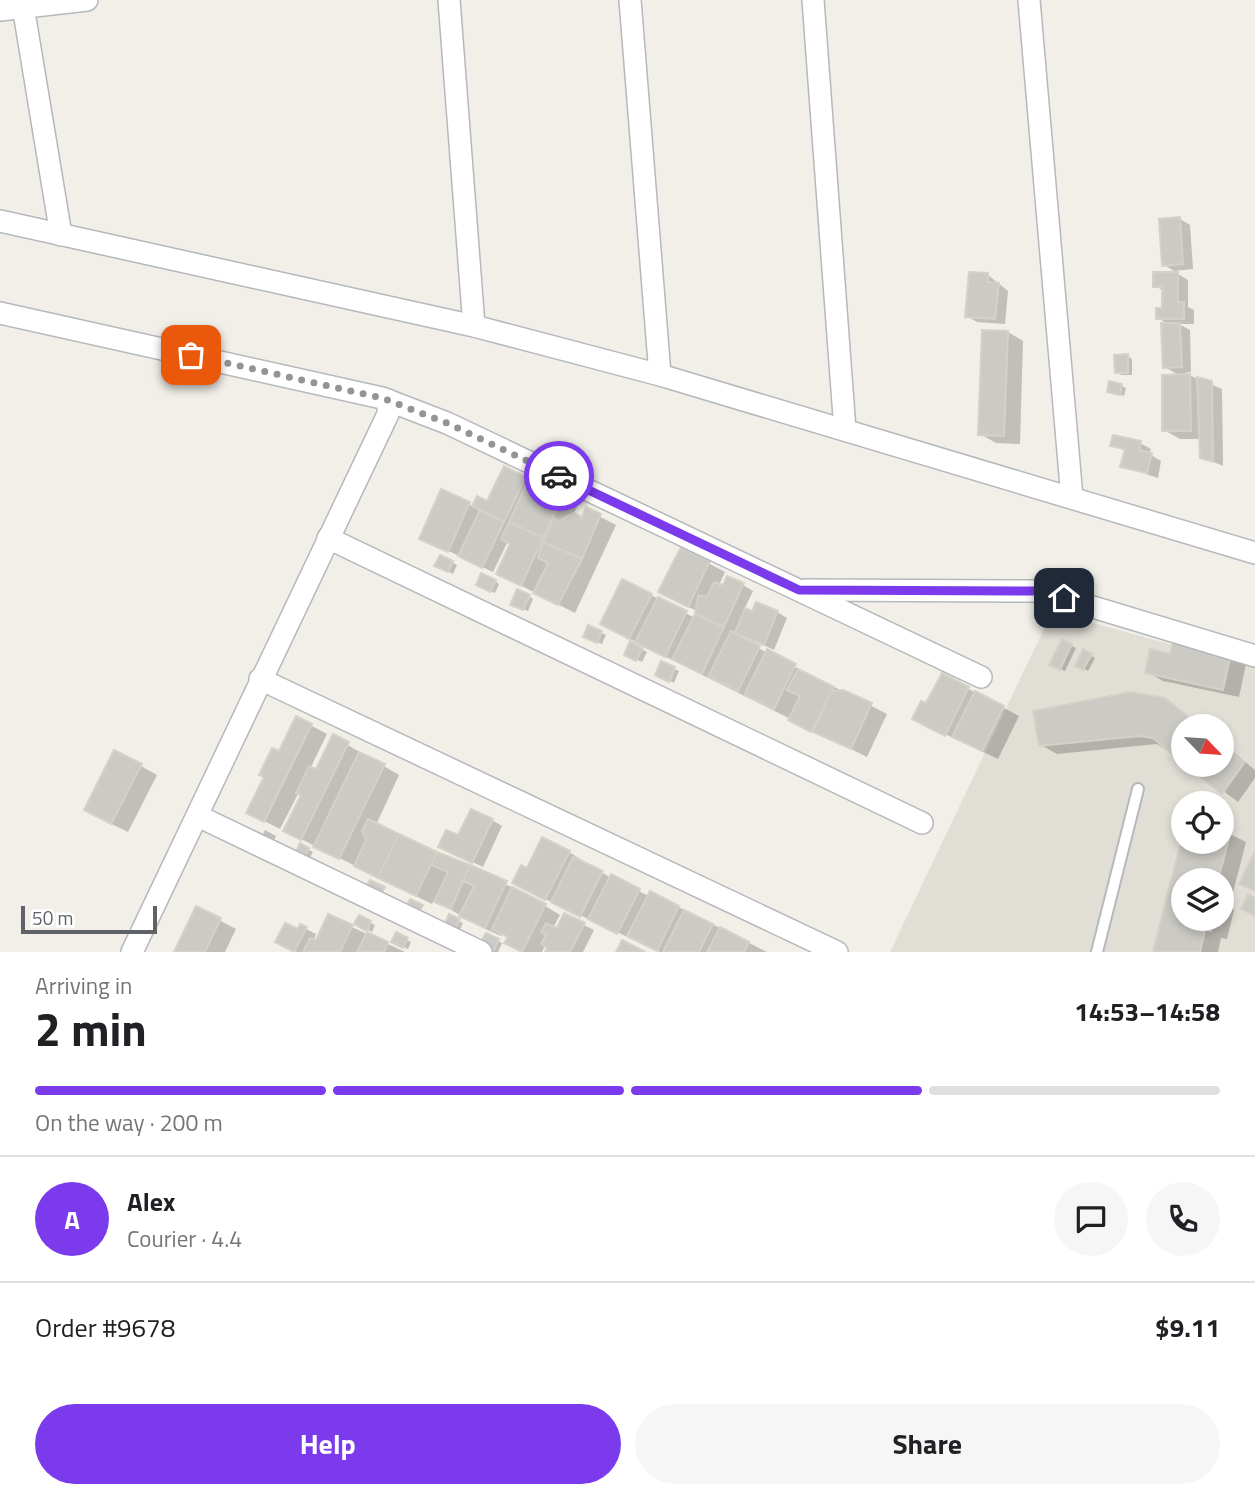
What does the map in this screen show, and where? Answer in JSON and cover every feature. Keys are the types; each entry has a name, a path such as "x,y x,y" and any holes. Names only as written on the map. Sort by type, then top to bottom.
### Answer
{"street":[{"path":"0,10 23,4 87,0"},
{"path":"449,0 474,326"},
{"path":"630,0 660,375"},
{"path":"813,0 845,430"},
{"path":"1029,0 1072,498"},
{"path":"23,4 61,235"},
{"path":"0,221 474,326 660,375 1255,553"},
{"path":"0,313 388,400 447,423 981,677"},
{"path":"132,952 388,414 388,400"},
{"path":"328,538 922,823"},
{"path":"799,590 1040,591 1255,656"},
{"path":"260,679 836,952"},
{"path":"198,816 481,952"}],"lane":[{"path":"1097,952 1138,789"}],"shaded area":[{"path":"1052,612 1255,667 1255,952 890,952"}],"building":[{"path":"1180,217 1183,264 1162,266 1159,219"},
{"path":"969,272 988,273 988,282 999,283 995,319 965,317"},
{"path":"1153,272 1178,272 1178,302 1184,302 1184,319 1156,319 1156,308 1162,308 1162,287 1153,287"},
{"path":"1161,323 1180,323 1182,367 1163,368"},
{"path":"982,330 1008,331 1004,436 978,435"},
{"path":"1128,354 1128,373 1115,373 1114,355"},
{"path":"1190,374 1191,431 1162,431 1162,375"},
{"path":"1197,377 1212,381 1213,462 1200,458"},
{"path":"1109,381 1122,384 1120,395 1107,392"},
{"path":"1113,435 1141,441 1139,450 1152,453 1147,473 1120,467 1125,449 1110,446"},
{"path":"504,466 526,477 504,522 472,506 477,496 487,501"},
{"path":"529,478 564,494 543,538 509,522"},
{"path":"441,489 470,502 448,552 419,539"},
{"path":"586,507 601,514 582,559 543,542 553,518 559,521 574,513 582,517"},
{"path":"480,510 504,522 482,568 458,556"},
{"path":"509,522 543,538 521,586 496,574 510,544 501,539"},
{"path":"543,542 582,559 558,605 533,593 548,563 538,558"},
{"path":"681,547 710,561 688,607 658,592"},
{"path":"440,555 453,561 448,572 434,566"},
{"path":"481,573 496,580 490,592 476,585"},
{"path":"727,576 744,583 724,627 695,614 698,595 707,597 714,582 723,585"},
{"path":"622,579 652,594 629,639 600,624"},
{"path":"517,589 530,595 523,610 510,605"},
{"path":"658,597 687,611 665,657 635,642"},
{"path":"756,602 778,611 764,645 735,633 745,608 752,611"},
{"path":"695,614 724,627 702,674 672,659"},
{"path":"588,625 602,631 597,643 583,637"},
{"path":"731,631 760,646 738,691 708,677"},
{"path":"1175,634 1231,653 1223,690 1145,673 1150,649 1170,654"},
{"path":"1062,639 1072,644 1060,670 1049,665"},
{"path":"630,641 643,648 636,661 624,655"},
{"path":"767,649 796,664 774,709 744,695"},
{"path":"1083,649 1092,654 1083,670 1075,666"},
{"path":"661,661 675,667 669,682 655,675"},
{"path":"798,669 834,687 811,732 788,720 800,696 787,690"},
{"path":"942,673 969,687 945,736 912,719 921,701 926,703"},
{"path":"843,690 872,703 851,749 813,732 831,691"},
{"path":"975,691 1004,706 982,751 952,737"},
{"path":"1130,692 1165,698 1184,714 1171,714 1171,753 1153,738 1140,736 1039,746 1033,711"},
{"path":"296,716 312,724 264,822 246,813 264,777 259,775 272,748 279,751"},
{"path":"333,734 349,742 301,840 283,831 301,795 296,793 309,766 316,769"},
{"path":"114,750 142,764 111,824 84,810"},
{"path":"359,752 385,764 339,859 313,847"},
{"path":"1234,755 1244,763 1224,791 1218,791 1200,777 1234,777"},
{"path":"471,809 493,819 472,863 438,847 446,830 458,835"},
{"path":"368,819 399,834 378,878 354,866 366,840 362,831"},
{"path":"399,834 437,852 416,896 378,878"},
{"path":"542,837 570,851 545,900 512,883 521,865 527,868"},
{"path":"300,843 309,848 304,858 295,854"},
{"path":"1255,851 1255,891 1239,884"},
{"path":"437,852 470,865 451,909 434,902 448,872 431,865"},
{"path":"1178,854 1225,854 1221,868 1174,868"},
{"path":"573,857 603,871 580,917 551,902"},
{"path":"470,865 507,881 485,928 459,916 474,886 463,881"},
{"path":"611,874 640,889 617,934 588,919"},
{"path":"370,880 385,887 380,896 365,889"},
{"path":"1171,881 1171,931 1205,931 1200,952 1153,952"},
{"path":"512,887 546,904 522,952 504,943 508,937 492,929"},
{"path":"650,891 679,906 657,951 627,936"},
{"path":"1248,894 1255,898 1255,916 1241,909"},
{"path":"410,899 423,905 417,917 404,911"},
{"path":"196,906 221,918 205,952 174,952"},
{"path":"684,910 713,924 699,952 663,952"},
{"path":"564,913 585,923 570,952 545,952 547,948 541,944 546,935 541,932 546,923 557,928"},
{"path":"328,914 353,925 340,952 303,952 310,938 316,940"},
{"path":"449,914 460,919 453,933 443,928"},
{"path":"359,915 371,921 367,931 354,924"},
{"path":"285,923 298,929 300,924 307,927 294,952 275,942"},
{"path":"720,927 749,942 744,952 707,952"},
{"path":"367,932 388,942 384,952 357,952"},
{"path":"396,932 408,938 403,948 391,942"},
{"path":"486,933 499,939 493,952 478,947"},
{"path":"622,940 645,952 616,952"}],"way so far":[{"path":"191,355 382,398 447,423 559,476"}],"route":[{"path":"559,476 799,590 1040,591 1064,598"}]}
